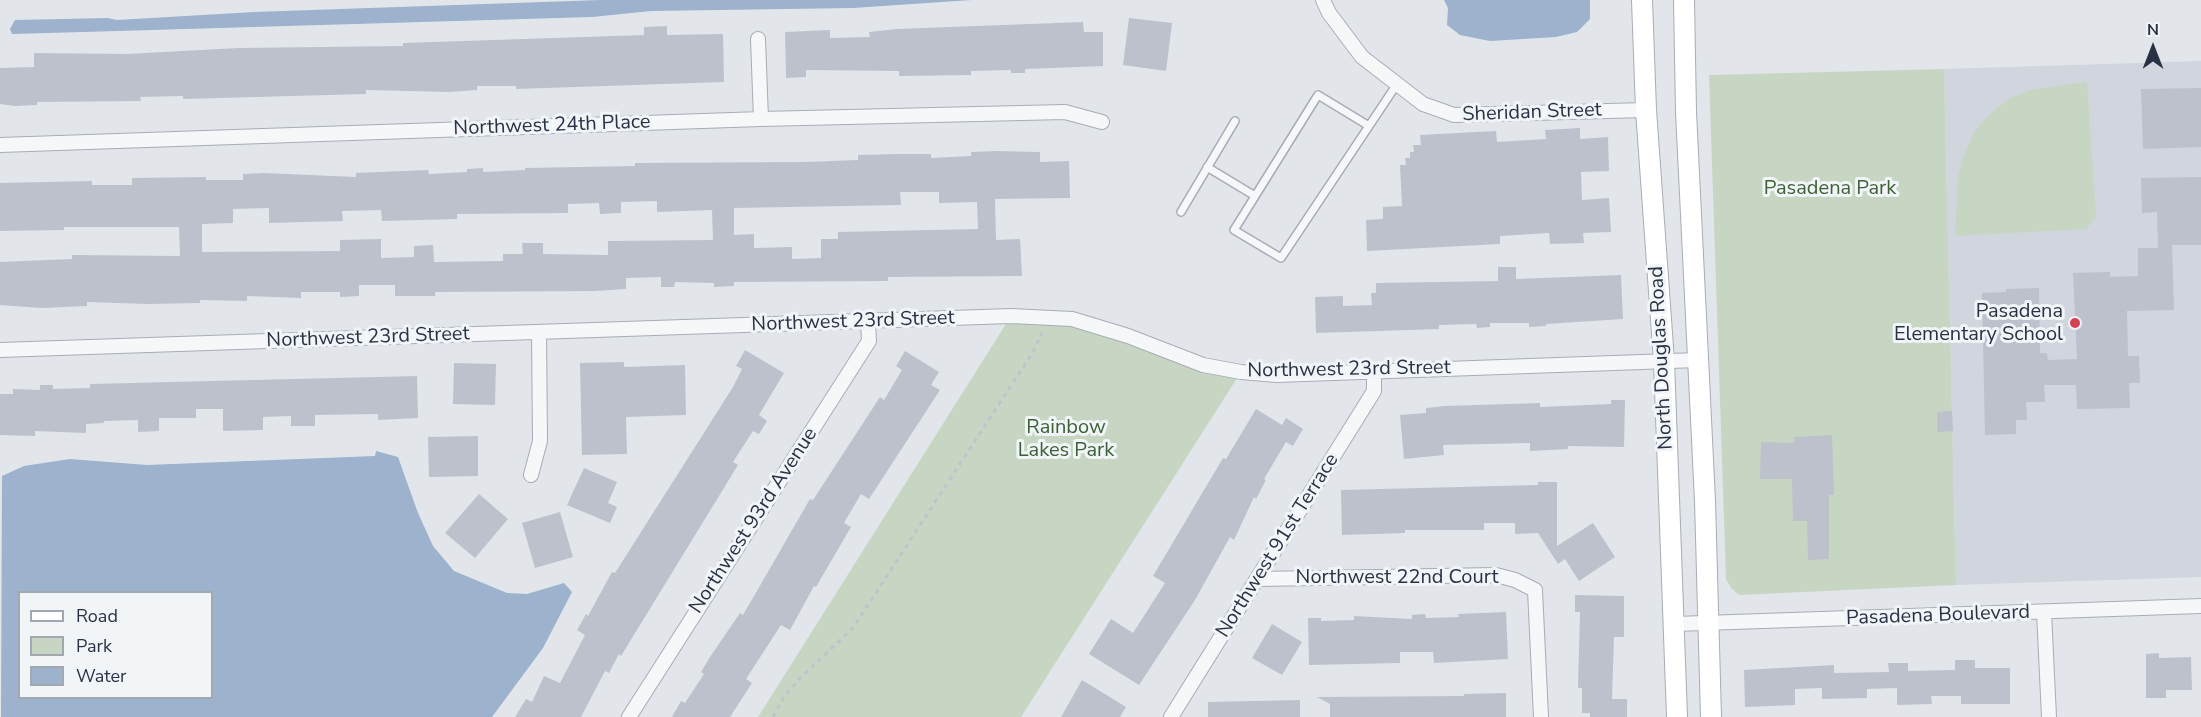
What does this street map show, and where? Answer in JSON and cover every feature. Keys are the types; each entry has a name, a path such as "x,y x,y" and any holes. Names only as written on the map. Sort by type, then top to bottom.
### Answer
{"main road":[{"name":"North Douglas Road","path":"1642,0 1646,110 1664,361 1677,717"},
{"name":"North Douglas Road","path":"1684,0 1686,112 1709,624 1711,717"}],"street":[{"name":"Sheridan Street","path":"1323,0 1329,14 1362,57 1423,104 1454,115 1646,110"},
{"path":"758,39 761,119"},
{"name":"Northwest 24th Place","path":"0,145 761,119 1065,112 1102,122"},
{"name":"Northwest 23rd Street","path":"0,350 1049,317 1072,319 1128,336 1203,364 1241,372 1277,375 1698,360"},
{"name":"Northwest 93rd Avenue","path":"629,717 869,341 868,322"},
{"path":"531,476 540,441 539,332"},
{"name":"Northwest 91st Terrace","path":"1171,717 1374,391 1374,371"},
{"name":"Northwest 22nd Court","path":"1257,579 1496,574 1515,580 1535,590 1542,717"},
{"name":"Pasadena Boulevard","path":"1675,624 2201,606"},
{"path":"2044,612 2049,717"}],"lane":[{"path":"1369,126 1318,94 1234,230 1281,258 1398,84"},
{"path":"1180,212 1235,121"},
{"path":"1208,167 1255,196"}],"path":[{"path":"773,717 784,697 798,680 853,628 1033,352 1049,317"}],"shaded area":[{"name":"Pasadena Elementary School","path":"2201,61 2201,577 1956,585 1944,69"}],"green space":[{"name":"Pasadena Park","path":"1944,69 1956,585 1739,595 1726,579 1709,75"},
{"path":"2087,82 2096,217 2086,229 1955,236 1958,178 1964,155 1975,131 1991,113 2010,98 2034,89"},
{"name":"Rainbow Lakes Park","path":"1011,316 1049,317 1241,372 1021,717 758,717"}],"water":[{"path":"601,0 972,0 853,8 651,11 592,17 12,34 10,29 15,20 108,18 117,20 254,12"},
{"path":"1444,0 1590,0 1590,19 1577,32 1556,37 1490,41 1460,35 1447,25 1448,8"},
{"path":"376,451 398,457 418,513 433,546 454,571 507,593 527,594 564,583 572,592 543,648 492,717 1,717 2,476 24,466 70,459 147,465 375,456"}],"building":[{"path":"1129,18 1172,23 1166,71 1123,65"},
{"path":"1083,22 1084,32 1103,32 1103,66 1025,69 1025,73 1011,73 1011,70 971,71 971,75 899,76 899,71 806,70 806,77 786,78 785,32 830,30 830,38 870,37 869,32 897,29"},
{"path":"667,26 667,35 723,34 724,82 516,89 516,86 477,86 477,90 449,92 366,90 366,94 183,99 183,96 140,97 141,101 37,102 37,105 15,106 0,104 0,68 34,67 34,53 127,54 238,48 403,46 403,43 644,35 644,27"},
{"path":"2201,88 2201,147 2143,149 2141,89"},
{"path":"1580,128 1580,139 1608,137 1609,171 1581,172 1582,200 1609,198 1611,232 1583,233 1584,243 1550,244 1549,233 1500,236 1500,244 1367,251 1366,220 1383,219 1383,207 1402,206 1400,165 1406,165 1405,158 1410,158 1410,152 1414,152 1413,145 1421,145 1420,135 1496,131 1497,142 1546,139 1545,130"},
{"path":"971,152 1040,152 1040,162 1069,161 1070,198 995,199 996,240 1020,239 1022,276 888,277 888,281 734,282 734,286 714,287 714,283 675,282 674,287 661,287 661,277 626,278 626,289 435,292 435,296 395,296 395,285 359,285 359,296 340,297 340,292 301,292 301,298 247,296 247,301 200,300 200,303 148,304 87,302 87,306 41,308 0,305 0,262 72,259 72,255 180,256 179,227 64,227 64,230 0,231 0,183 92,181 92,185 132,185 132,178 206,177 206,180 243,180 243,174 264,173 356,177 356,173 428,170 429,174 467,172 467,169 483,168 483,172 525,170 525,168 635,166 635,163 858,160 858,155 931,154 931,158 971,156","holes":["900,192 939,192 939,203 977,202 978,229 838,232 838,239 821,239 821,258 792,259 792,247 754,248 754,234 734,235 734,208 901,205","657,201 657,212 712,210 713,240 608,241 608,255 543,254 543,243 522,243 523,254 503,254 503,261 434,262 433,245 414,246 414,257 381,258 381,239 340,240 340,251 202,252 202,224 233,223 233,209 269,208 269,223 343,221 342,211 381,210 382,221 457,219 457,214 568,213 568,204 599,203 600,214 621,213 621,202"]},
{"path":"2201,177 2201,245 2172,245 2174,310 2127,311 2128,356 2139,356 2140,383 2129,383 2130,408 2077,409 2076,385 2044,385 2045,402 2026,402 2027,420 2016,420 2016,434 1985,435 1982,293 2006,292 2006,289 2039,288 2040,353 2047,353 2048,360 2077,359 2073,273 2110,272 2110,277 2138,276 2138,248 2158,248 2157,212 2142,213 2141,178"},
{"path":"1498,267 1516,267 1516,279 1621,275 1623,319 1529,327 1529,323 1490,323 1490,327 1477,328 1476,324 1439,325 1439,329 1316,333 1315,297 1343,296 1343,306 1372,305 1371,293 1376,293 1376,283 1498,281"},
{"path":"745,350 784,373 759,415 767,421 759,434 753,431 733,462 738,465 621,656 619,654 609,673 605,671 581,717 515,717 526,699 532,702 544,676 560,683 585,635 577,630 586,614 588,616 612,572 615,573 733,387 742,369 736,366"},
{"path":"905,351 939,372 931,385 940,390 869,499 861,494 844,523 851,527 790,630 781,625 746,679 752,683 730,717 672,717 681,701 685,703 704,674 701,672 740,613 743,615 810,499 813,500 880,397 884,400 902,370 896,366"},
{"path":"624,362 624,367 685,365 686,415 626,417 627,454 582,455 580,363"},
{"path":"454,363 496,364 495,405 453,404"},
{"path":"417,376 418,418 378,420 378,414 315,415 315,426 291,426 291,416 263,417 263,430 223,431 223,409 196,409 196,418 159,418 159,431 138,432 138,420 86,424 86,433 35,431 35,436 0,435 0,394 13,394 13,389 40,390 40,385 53,385 53,389 90,388 90,384"},
{"path":"1611,400 1625,400 1624,447 1568,446 1568,449 1530,451 1530,443 1443,445 1444,455 1404,459 1400,415 1426,413 1426,408 1445,406 1540,403 1540,407 1611,404"},
{"path":"1256,409 1282,425 1286,418 1303,429 1293,446 1286,442 1264,479 1266,480 1256,499 1254,497 1234,540 1230,537 1195,600 1139,685 1089,654 1111,619 1133,633 1165,583 1153,576 1223,458 1226,459"},
{"path":"1952,411 1953,431 1937,432 1937,412"},
{"path":"1832,435 1834,495 1829,495 1829,559 1808,560 1807,521 1793,521 1792,479 1760,479 1761,442 1794,443 1794,437"},
{"path":"478,436 478,476 429,477 428,437"},
{"path":"584,468 617,482 608,503 617,507 610,523 567,505"},
{"path":"1538,482 1557,482 1557,546 1593,523 1615,557 1579,581 1565,559 1558,564 1538,533 1515,534 1515,523 1484,523 1484,530 1405,530 1405,533 1342,535 1341,490 1538,485"},
{"path":"479,494 508,519 475,558 445,533"},
{"path":"560,512 573,557 535,568 522,523"},
{"path":"1575,595 1624,596 1624,637 1614,637 1612,699 1627,699 1627,717 1590,717 1590,713 1582,713 1582,688 1578,688 1580,612 1575,612"},
{"path":"1506,612 1508,659 1434,663 1433,652 1400,652 1400,663 1309,665 1308,618 1321,618 1321,621 1354,620 1354,616 1412,619 1412,615 1425,614 1426,618"},
{"path":"1272,624 1302,642 1282,675 1252,658"},
{"path":"2159,653 2159,658 2191,657 2192,690 2166,690 2166,698 2146,698 2146,654"},
{"path":"1955,660 1975,660 1975,668 2010,668 2010,704 1961,704 1961,696 1931,696 1932,704 1897,705 1897,688 1867,689 1867,698 1822,699 1822,688 1795,689 1795,705 1745,707 1744,670 1834,665 1834,673 1889,672 1888,663 1908,663 1908,671 1955,670"},
{"path":"1082,680 1126,707 1120,717 1061,717"},
{"path":"1506,693 1506,717 1330,717 1330,704 1317,697 1464,696 1464,694"},
{"path":"1300,700 1300,717 1208,717 1208,702"}],"place":[{"name":"Pasadena Elementary School","path":"2075,323"}]}
